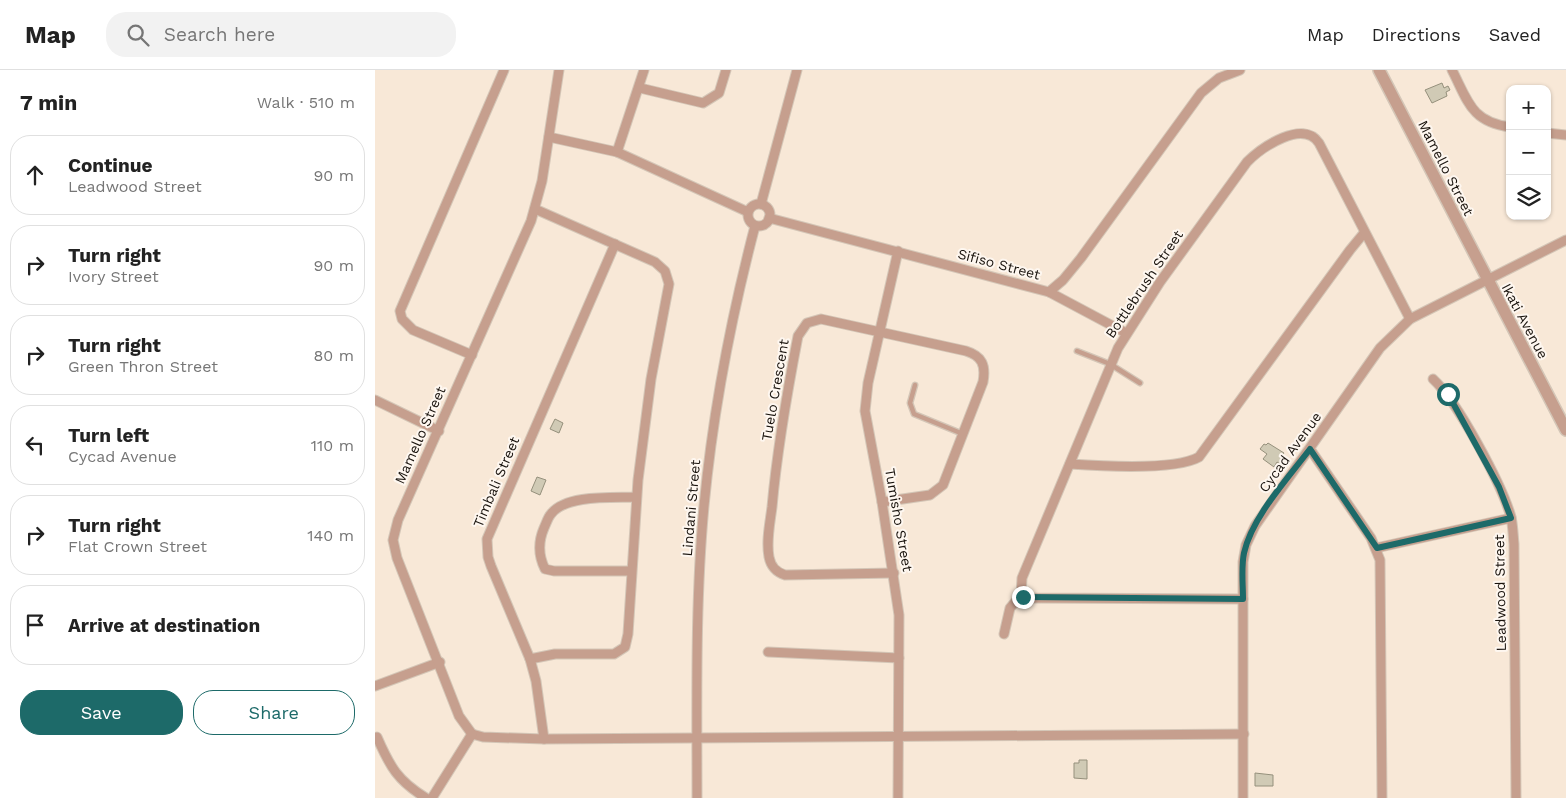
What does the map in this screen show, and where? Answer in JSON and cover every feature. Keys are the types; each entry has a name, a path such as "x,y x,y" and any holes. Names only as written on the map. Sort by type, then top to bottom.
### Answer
{"street":[{"path":"472,355 413,330 401,319 400,311 504,70"},
{"name":"Mamello Street","path":"472,734 459,716 440,662 397,558 393,540 398,520 439,431 535,209 549,137 559,70"},
{"path":"617,152 640,88 644,70"},
{"path":"640,88 703,103 719,93 726,70"},
{"path":"761,204 797,70"},
{"name":"Sifiso Street","path":"769,218 1049,292 1063,280 1081,258 1201,93 1219,78 1240,70"},
{"name":"Mamello Street","path":"1379,70 1486,279"},
{"path":"1452,70 1476,114 1487,122 1506,127"},
{"name":"Bottlebrush Street","path":"1021,595 1020,585 1110,364 1126,333 1159,282 1247,162 1263,149 1292,135 1303,133 1313,136 1364,233"},
{"path":"1551,133 1566,135"},
{"path":"549,137 617,152 748,212"},
{"path":"761,204 768,209 769,218 765,224 755,226 749,220 748,212 751,206 761,204"},
{"path":"530,659 555,654 606,655 620,652 625,648 628,634 636,497 651,379 669,284 665,271 655,262 535,209"},
{"name":"Lindani Street","path":"697,798 700,558 707,481 725,351 755,226"},
{"path":"1070,464 1171,465 1191,462 1199,458 1349,250 1364,233 1409,319"},
{"name":"Cycad Avenue","path":"1243,798 1243,562 1250,536 1261,516 1380,348 1409,319 1566,240"},
{"name":"Timbali Street","path":"544,739 536,681 530,659 487,557 487,539 615,244"},
{"name":"Tumisho Street","path":"898,251 868,383 865,411 883,502 899,614 898,798"},
{"name":"Ikati Avenue","path":"1486,279 1566,430"},
{"path":"1049,292 1126,333"},
{"name":"Tuelo Crescent","path":"883,502 925,496 938,491 947,477 983,382 984,366 982,361 974,354 966,351 881,331 821,319 807,323 801,328 786,400 768,546 773,569 785,575 894,573"},
{"name":"Leadwood Street","path":"1433,380 1448,394 1459,412 1499,487 1511,518 1514,544 1515,798"},
{"path":"375,400 439,431"},
{"path":"1310,449 1377,548 1381,573 1382,798"},
{"path":"631,571 554,571 545,569 540,558 540,536 551,514 561,505 581,500 636,497"},
{"path":"1377,548 1511,518"},
{"path":"1005,634 1011,608 1021,595 1029,598 1243,599"},
{"path":"768,652 899,658"},
{"path":"375,686 440,662"},
{"path":"432,798 472,734 483,737 544,739 697,736 899,738 1244,734"},
{"path":"377,737 392,770 399,778 426,798"}],"lane":[{"path":"1077,351 1110,364 1140,384"},
{"path":"915,385 910,403 914,414 964,434"}],"building":[{"path":"1442,83 1444,88 1448,86 1450,90 1446,92 1447,96 1432,103 1425,90"},
{"path":"555,419 563,423 559,433 550,429"},
{"path":"1268,443 1284,453 1280,458 1283,460 1280,464 1277,462 1274,467 1263,459 1267,454 1260,449 1264,444"},
{"path":"537,477 546,480 540,495 531,491"},
{"path":"1079,760 1087,760 1087,779 1074,778 1074,763 1079,763"},
{"path":"1255,773 1273,775 1273,786 1255,786"}],"route":[{"path":"1023,597 1243,599 1243,562 1246,545 1250,536 1270,502 1310,449 1377,548 1511,518 1499,487 1448,394"}]}
